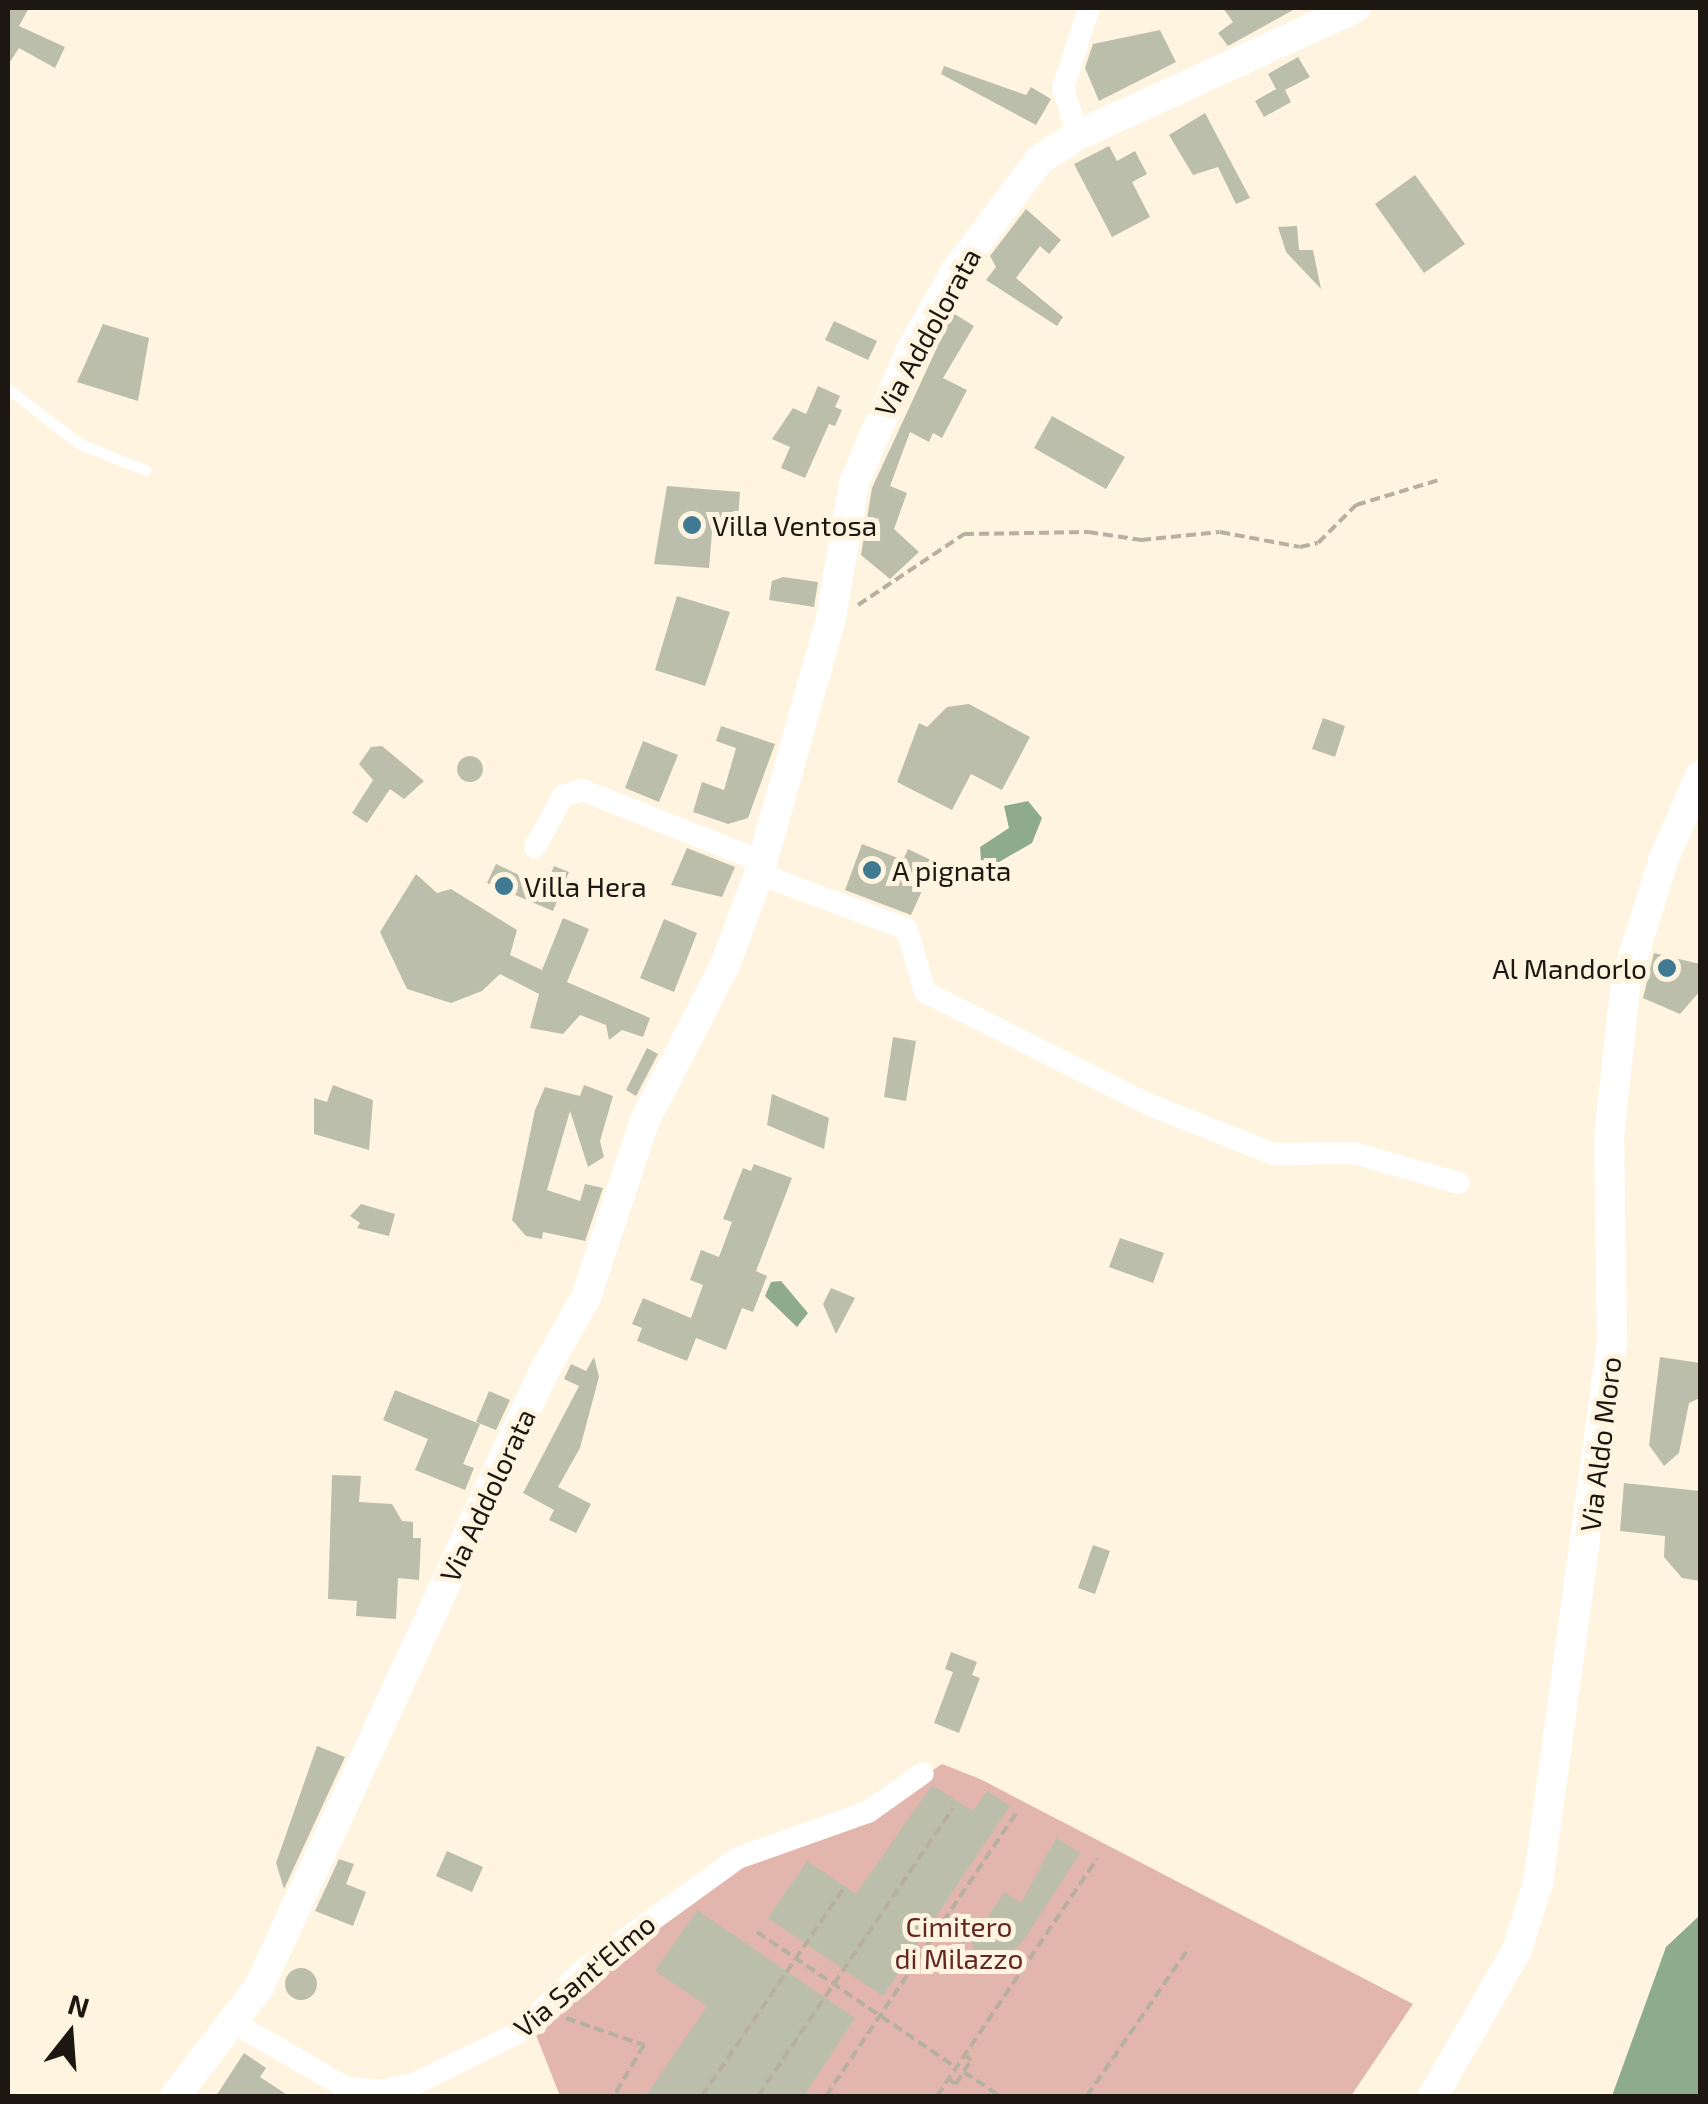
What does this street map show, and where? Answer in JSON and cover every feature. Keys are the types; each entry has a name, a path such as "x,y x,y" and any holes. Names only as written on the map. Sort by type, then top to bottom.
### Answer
{"street":[{"path":"1078,136 1063,88 1088,8"},
{"name":"Via Addolorata","path":"175,2096 236,2024 342,1816 543,1373 586,1296 645,1120 725,965 761,868 831,618 854,483 910,350 1000,205 1040,159 1078,136 1355,8"},
{"name":"Via Aldo Moro","path":"1433,2096 1518,1950 1538,1883 1612,1342 1609,1137 1620,1019 1642,920 1700,776"},
{"path":"535,848 563,796 582,790 907,929 925,992 1150,1105 1274,1154 1353,1153 1460,1183"},
{"name":"Via Sant'Elmo","path":"236,2024 347,2088 380,2092 414,2084 518,2033 583,1970 738,1858 868,1812 923,1773"}],"lane":[{"path":"8,389 80,444 145,470"}],"path":[{"path":"831,618 895,586 964,534 1088,532 1141,540 1220,532 1300,546 1318,543 1356,504 1440,480"},
{"path":"758,2096 953,1808"},
{"path":"826,2096 1018,1810"},
{"path":"937,2096 1097,1859"},
{"path":"702,2096 844,1888"},
{"path":"757,1932 957,2067"},
{"path":"1087,2096 1186,1952"},
{"path":"544,2007 644,2045 614,2096"},
{"path":"949,2080 956,2084 972,2060 965,2055"},
{"path":"964,2072 1000,2096"}],"green space":[{"name":"Cimitero di Milazzo","path":"942,1764 980,1779 1413,2004 1351,2096 560,2096 536,2035 544,2033 559,2000 708,1882 796,1842 839,1834"}],"shaded area":[{"path":"1028,801 1042,818 1032,843 999,862 981,860 980,847 1009,828 1004,806"},
{"path":"781,1281 808,1313 797,1327 765,1296 771,1282"},
{"path":"1700,1915 1700,2096 1612,2096 1666,1947"}],"building":[{"path":"8,8 29,8 19,26 65,47 55,68 19,48 8,65"},
{"path":"1223,8 1297,8 1228,46 1218,33 1233,22"},
{"path":"1160,30 1176,62 1099,101 1085,68 1093,44"},
{"path":"1298,57 1310,77 1285,90 1291,102 1264,117 1255,101 1276,89 1268,74"},
{"path":"944,66 1026,95 1031,87 1051,99 1036,125 941,74"},
{"path":"1205,113 1250,198 1236,204 1218,167 1193,175 1169,135"},
{"path":"1109,146 1117,161 1135,151 1147,174 1132,182 1150,217 1112,237 1074,164"},
{"path":"1415,175 1465,244 1424,273 1375,204"},
{"path":"1026,209 1061,240 1049,254 1040,246 1016,278 1063,317 1057,326 986,280 996,267 990,256"},
{"path":"1297,226 1299,250 1313,250 1321,289 1286,252 1278,227"},
{"path":"953,313 974,326 943,378 967,390 942,438 933,433 929,442 910,432 890,486 907,493 894,529 919,552 890,579 861,555 872,488"},
{"path":"834,321 877,341 868,360 825,340"},
{"path":"103,324 149,338 138,401 77,382"},
{"path":"818,386 840,396 835,407 842,410 835,426 829,424 805,478 781,468 790,447 772,439 793,408 806,414"},
{"path":"1052,416 1125,457 1106,489 1034,448"},
{"name":"Villa Ventosa","path":"667,486 740,492 738,518 722,516 720,532 712,532 709,568 654,564"},
{"path":"783,577 818,582 814,607 769,600 772,581"},
{"path":"677,596 730,612 705,686 655,670"},
{"path":"969,704 1030,737 1002,790 971,774 952,810 897,782 919,723 927,727 947,707"},
{"path":"1323,718 1345,726 1335,757 1312,749"},
{"path":"721,726 775,744 748,818 728,824 693,812 702,782 724,790 736,748 716,741"},
{"path":"643,741 678,755 659,802 625,788"},
{"path":"382,746 424,781 404,799 390,789 367,823 352,813 373,780 359,764 371,747"},
{"path":"470,756 479,760 483,769 479,778 470,782 461,778 457,769 461,760"},
{"path":"862,844 903,860 908,849 935,862 911,915 845,890"},
{"path":"687,848 735,867 722,897 671,885"},
{"path":"496,864 545,887 554,866 569,872 553,911 487,883"},
{"path":"416,874 437,893 451,889 517,930 510,955 542,970 563,918 589,929 567,982 650,1018 643,1037 622,1030 609,1040 606,1025 580,1015 563,1034 530,1028 539,994 500,974 482,991 451,1003 407,989 380,932"},
{"path":"664,919 697,933 674,992 640,978"},
{"path":"1654,953 1700,964 1700,991 1680,1014 1643,998"},
{"path":"893,1037 916,1041 906,1101 884,1097"},
{"path":"647,1048 658,1054 636,1096 626,1090"},
{"path":"333,1085 373,1100 369,1150 314,1134 314,1098 327,1102"},
{"path":"584,1085 613,1096 600,1141 604,1157 588,1167 570,1111 547,1190 580,1201 585,1184 603,1188 585,1241 543,1232 542,1239 526,1236 512,1220 535,1110 545,1087 580,1096"},
{"path":"772,1094 829,1118 824,1149 767,1125"},
{"path":"754,1164 792,1178 756,1271 767,1276 753,1312 742,1308 726,1350 696,1338 687,1361 637,1341 642,1328 632,1324 643,1298 691,1318 703,1285 690,1280 701,1250 719,1257 732,1222 723,1219 743,1168 751,1171"},
{"path":"361,1204 395,1214 389,1236 357,1228 360,1223 350,1216"},
{"path":"1120,1238 1164,1253 1153,1283 1109,1267"},
{"path":"831,1288 855,1298 836,1334 823,1304"},
{"path":"594,1357 599,1377 580,1448 558,1487 591,1504 576,1533 549,1520 554,1510 523,1493 579,1386 564,1379 571,1364 586,1371"},
{"path":"1660,1357 1700,1363 1700,1398 1689,1403 1679,1453 1664,1466 1649,1445"},
{"path":"395,1390 480,1424 463,1464 474,1468 465,1490 415,1470 428,1439 383,1420"},
{"path":"489,1391 510,1400 496,1430 476,1422"},
{"path":"332,1475 361,1476 359,1502 392,1504 402,1521 413,1522 413,1538 421,1538 419,1580 398,1578 396,1619 356,1616 357,1601 328,1599"},
{"path":"1624,1483 1700,1491 1700,1581 1682,1578 1664,1557 1665,1536 1620,1531"},
{"path":"1093,1545 1110,1551 1095,1594 1078,1588"},
{"path":"951,1652 977,1662 972,1675 980,1678 959,1733 934,1723 953,1672 945,1669"},
{"path":"317,1746 345,1757 284,1889 276,1863"},
{"path":"932,1785 973,1811 987,1791 1010,1806 883,1996 768,1918 807,1861 856,1894"},
{"path":"1056,1838 1080,1853 1023,1941 991,1971 976,1961 972,1941 1004,1892 1021,1903"},
{"path":"447,1851 483,1867 472,1892 436,1876"},
{"path":"339,1859 354,1864 346,1884 366,1892 353,1926 315,1911"},
{"path":"697,1910 855,2018 804,2096 646,2096 707,2006 655,1971"},
{"path":"301,1968 313,1972 317,1984 313,1996 301,2000 289,1996 285,1984 289,1972"},
{"path":"244,2053 266,2068 260,2077 289,2096 216,2096"}],"place":[{"name":"Villa Ventosa","path":"692,525"},
{"name":"A pignata","path":"872,870"},
{"name":"Villa Hera","path":"504,886"},
{"name":"Al Mandorlo","path":"1667,968"}]}
